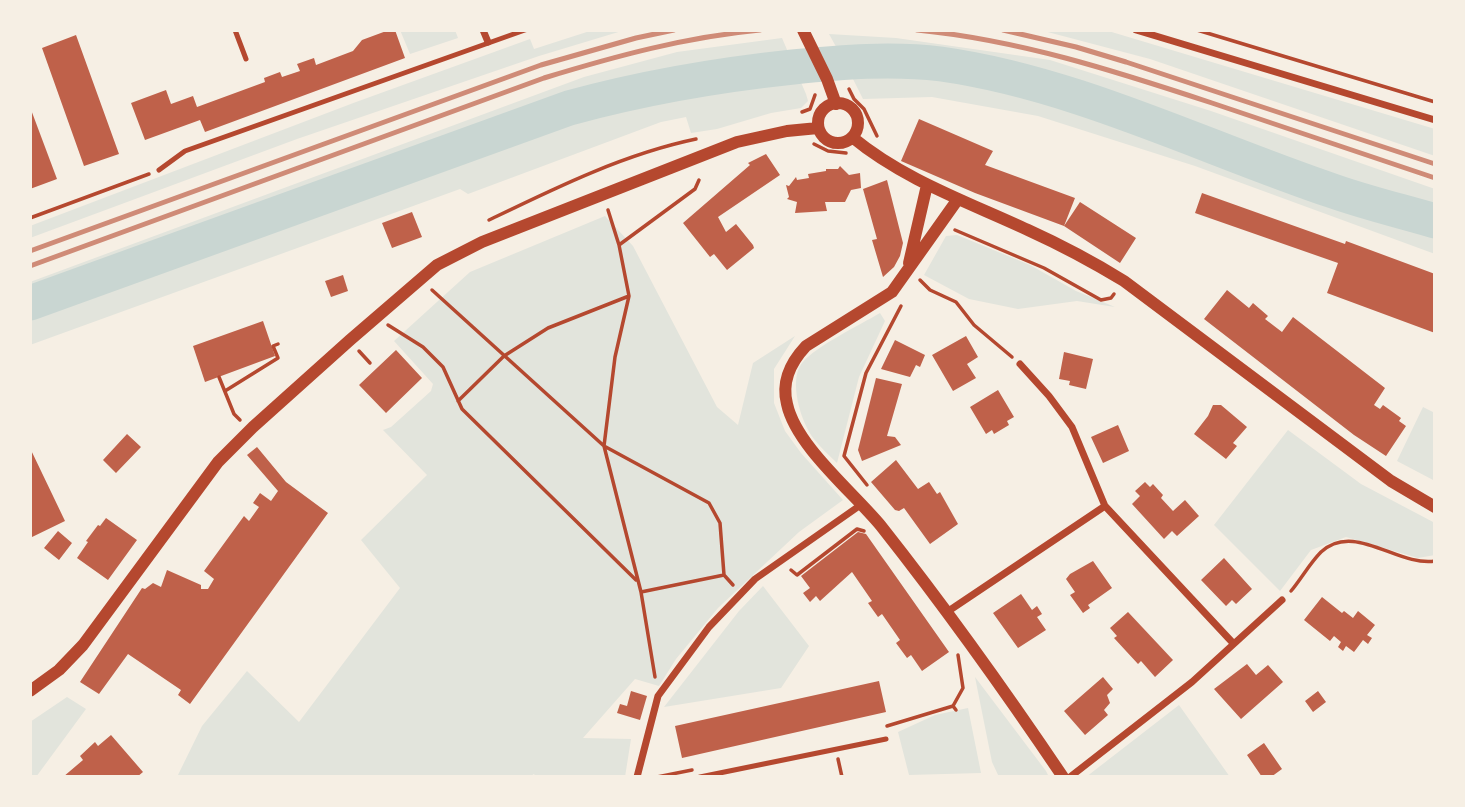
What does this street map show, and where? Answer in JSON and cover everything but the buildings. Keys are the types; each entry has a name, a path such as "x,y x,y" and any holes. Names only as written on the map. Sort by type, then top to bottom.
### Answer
{"street":[{"path":"483,30 488,42"},
{"path":"1136,30 1435,120"},
{"path":"805,33 836,104"},
{"path":"836,104 849,106 855,111 859,122 857,131 845,142 829,141 818,128 820,115 836,104"},
{"path":"30,691 60,670 83,645 218,462 349,340 437,265 482,242 737,142 787,131 818,128"},
{"path":"852,137 876,157 928,185 1089,260 1124,281 1391,481 1435,507"},
{"path":"912,276 928,185"},
{"path":"958,199 912,276 892,292 806,346 796,357 785,382 787,404 798,430 815,453 882,527 988,667 1063,777"},
{"path":"1020,364 1072,427 1105,506 1232,642"},
{"path":"637,777 658,696 701,637 740,592 755,579 862,503"},
{"path":"947,612 1105,506"},
{"path":"1070,777 1192,682 1232,642 1282,600"}],"lane":[{"path":"235,30 246,59"},
{"path":"159,170 185,151 525,30"},
{"path":"700,777 886,739"}],"path":[{"path":"1197,30 1435,102"},
{"path":"845,81 880,140"},
{"path":"30,218 159,170"},
{"path":"620,244 695,189 699,180"},
{"path":"608,210 620,244 629,296 615,357 604,446 638,582 658,696"},
{"path":"912,276 930,290 956,302 974,325 1020,364"},
{"path":"430,288 604,446 709,503 720,523 724,575 740,592"},
{"path":"458,401 504,355 548,328 629,296"},
{"path":"855,470 844,456 866,373 890,324"},
{"path":"388,325 423,347 443,367 462,409 638,582"},
{"path":"225,391 278,358 274,346 278,344"},
{"path":"362,354 370,363"},
{"path":"219,377 234,414 240,420"},
{"path":"788,567 797,575 857,529 868,531 871,536 882,527"},
{"path":"1282,600 1321,552 1345,541 1356,541 1417,562 1435,561"},
{"path":"640,592 724,575"},
{"path":"954,706 963,688 958,653"}],"shaded area":[{"path":"400,30 455,30 458,38 410,54"},
{"path":"593,30 625,30 539,56 297,139 30,238 30,226 356,102 530,39 534,49"},
{"path":"1040,30 1105,30 1435,129 1435,156 1150,59"},
{"path":"829,34 896,38 1050,60 1211,111 1435,189 1435,214 1139,104 1005,67 924,55 840,54"},
{"path":"782,38 808,101 801,108 691,133 686,117 661,122 468,194 460,189 30,345 30,282 584,77 677,52"},
{"path":"848,69 934,70 1115,118 1435,229 1435,254 1195,166 1038,116 932,97 863,99"},
{"path":"605,216 633,246 717,407 738,425 753,363 795,336 774,369 774,403 785,431 843,500 799,532 718,608 676,659 659,686 635,679 583,738 631,739 625,777 536,777 534,774 529,777 177,777 202,726 247,671 299,722 400,588 361,540 427,475 383,430 391,427 431,391 433,384 394,341 470,272"},
{"path":"957,235 1030,265 1076,291 1115,307 1077,301 1018,309 969,299 924,275 946,236"},
{"path":"880,313 885,321 859,377 837,463 814,439 805,423 796,390 798,370 817,350"},
{"path":"1423,407 1435,413 1435,481 1397,461"},
{"path":"1288,430 1361,484 1435,523 1435,555 1418,558 1346,537 1311,550 1280,591 1214,525"},
{"path":"763,586 809,646 781,688 664,707 739,611"},
{"path":"975,677 1049,777 999,777 992,762"},
{"path":"67,697 86,709 36,777 30,777 30,722"},
{"path":"1179,705 1230,777 1086,777"},
{"path":"968,708 981,773 909,775 898,732 935,715"}],"waterway":[{"path":"30,303 569,108 708,78 848,62 904,61 941,64 1041,86 1140,118 1333,191 1435,221"}],"railway":[{"path":"30,251 541,65 674,30"},
{"path":"30,266 544,78 651,48 760,30"},
{"path":"917,30 992,41 1103,68 1435,178"},
{"path":"1003,30 1126,62 1435,164"}]}
